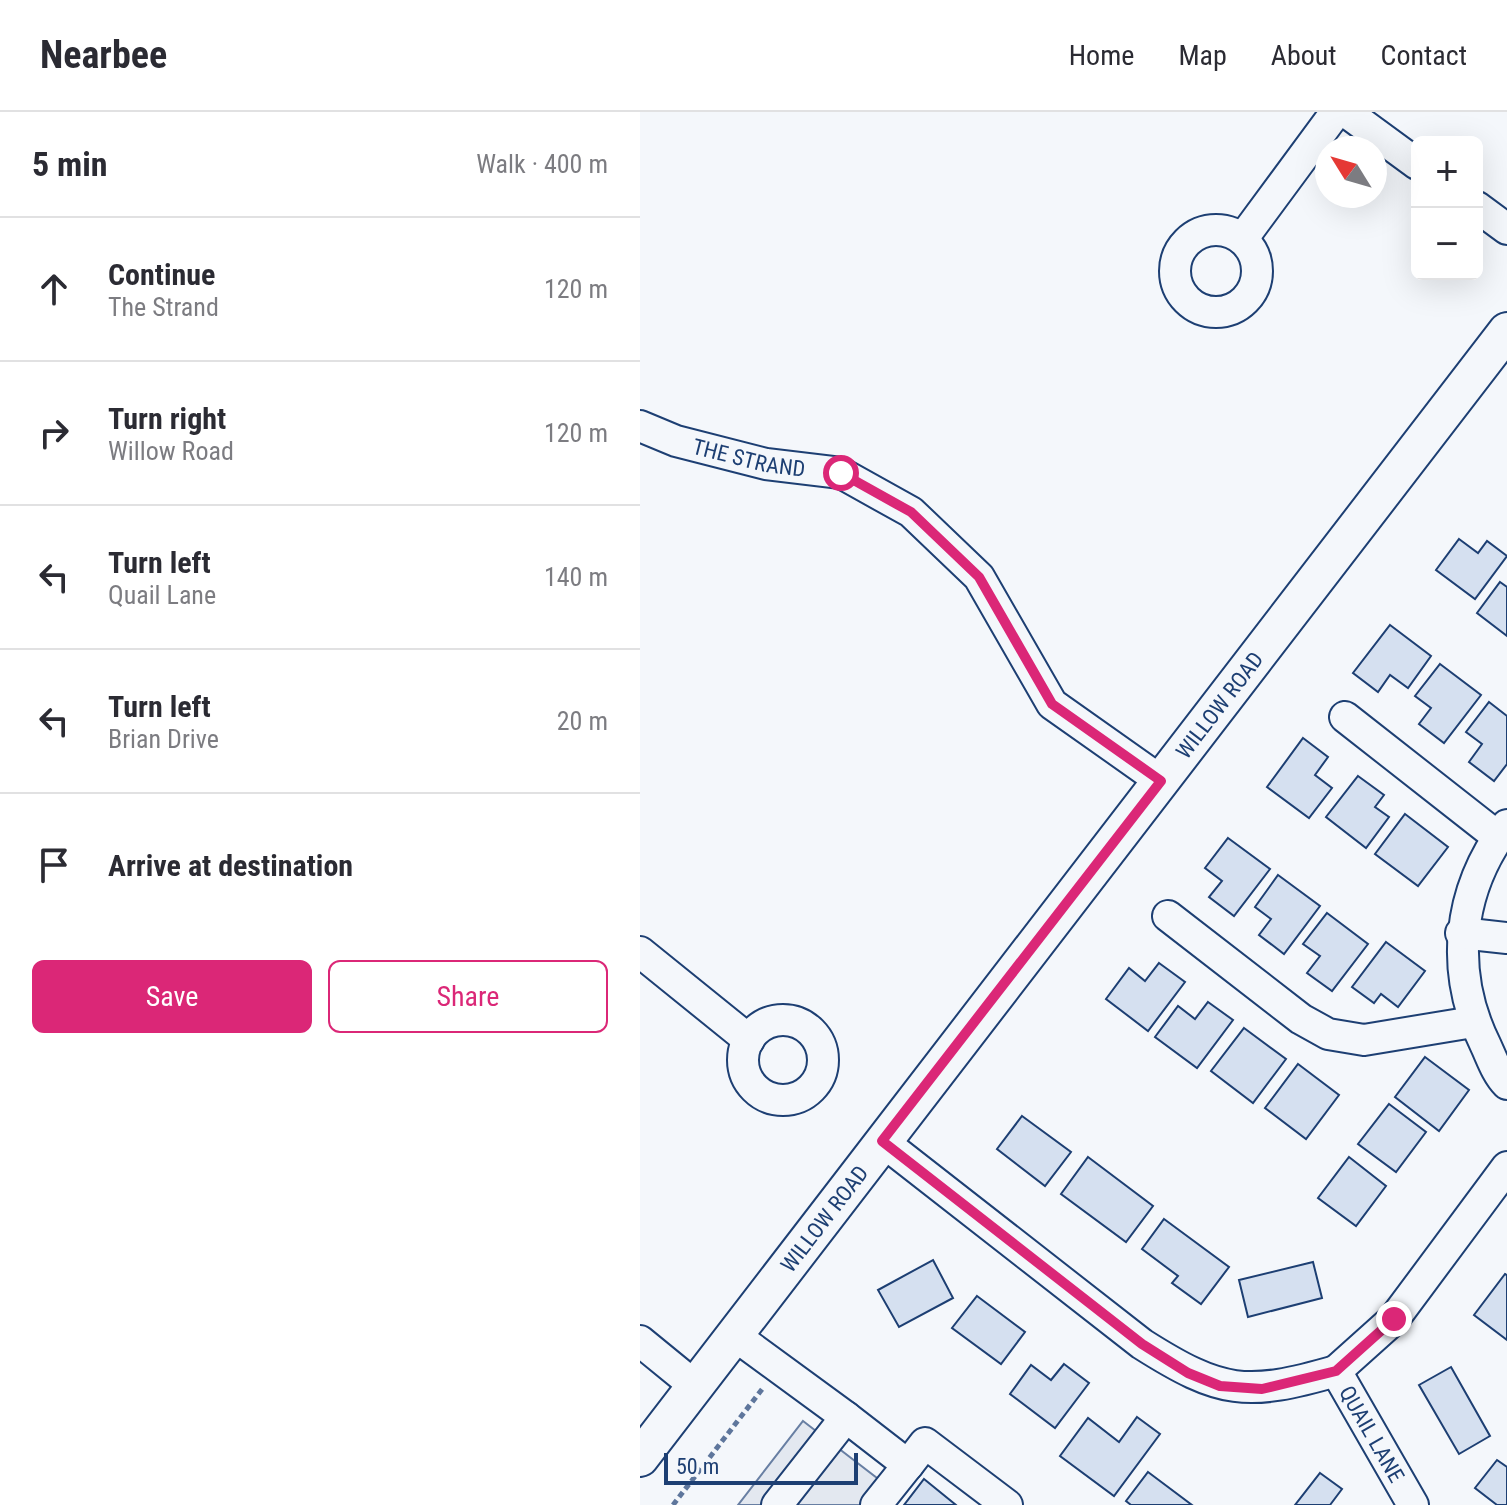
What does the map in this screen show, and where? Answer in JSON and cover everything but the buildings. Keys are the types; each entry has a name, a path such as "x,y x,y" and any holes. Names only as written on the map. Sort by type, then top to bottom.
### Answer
{"main road":[{"name":"WILLOW ROAD","path":"640,1458 1507,331"}],"street":[{"path":"1243,238 1336,112"},
{"path":"1346,112 1411,160"},
{"path":"1478,208 1507,229"},
{"name":"THE STRAND","path":"640,426 676,441 766,464 841,473 911,512 979,577 1052,704 1161,781"},
{"path":"1345,717 1502,831 1475,878 1461,933 1462,976 1473,1022 1507,1084"},
{"path":"1168,916 1301,1019 1328,1034 1364,1040 1473,1022"},
{"path":"1461,933 1507,938"},
{"path":"640,952 749,1040"},
{"name":"QUAIL LANE","path":"882,1141 1142,1344 1188,1373 1220,1386 1262,1389 1336,1371 1413,1505"},
{"path":"1336,1371 1394,1319 1507,1167"},
{"path":"734,1335 908,1465"},
{"path":"640,1341 695,1386"},
{"path":"777,1505 846,1417"},
{"path":"876,1505 925,1443 1007,1505"}],"path":[{"path":"673,1505 779,1368"}],"shaded area":[{"path":"803,1421 899,1495 891,1505 738,1505"}],"route":[{"path":"841,473 911,512 979,577 1052,704 1161,781 882,1141 1142,1344 1188,1373 1220,1386 1262,1389 1336,1371 1394,1319"}]}
